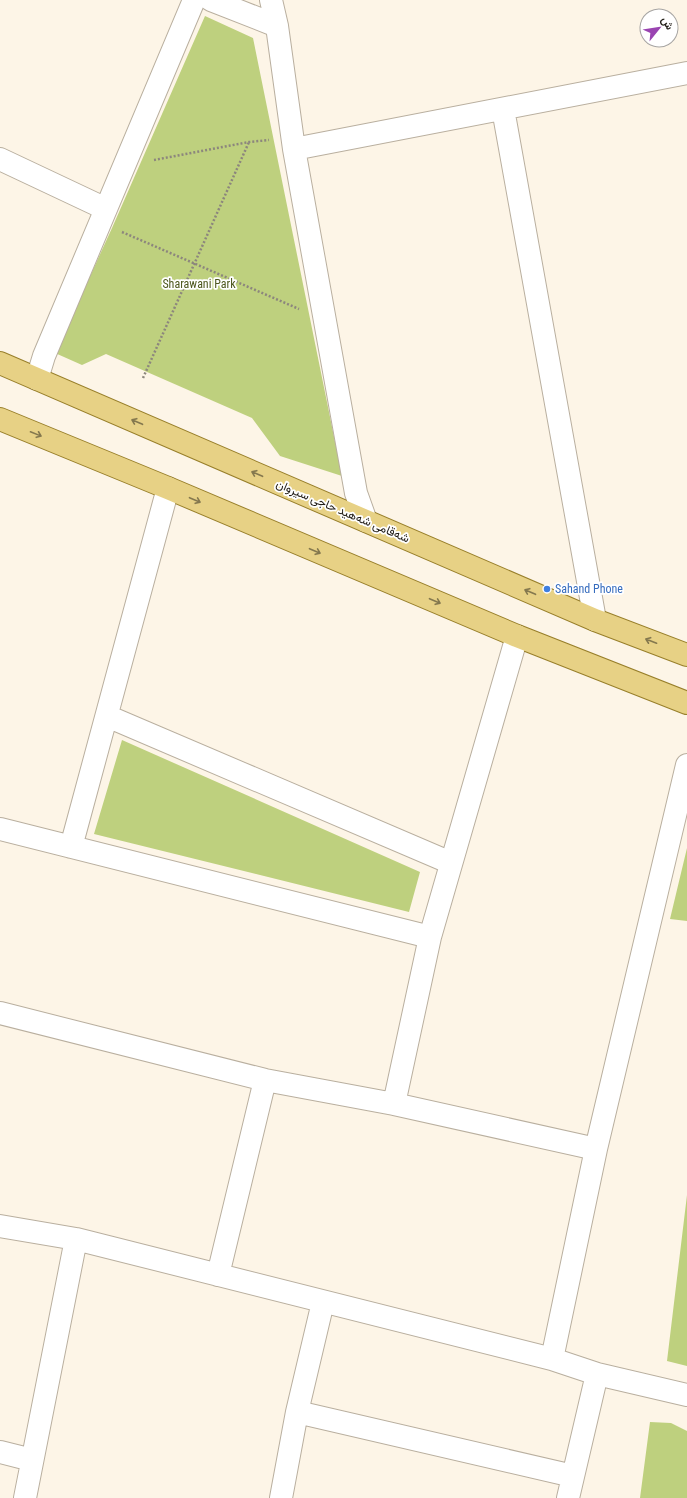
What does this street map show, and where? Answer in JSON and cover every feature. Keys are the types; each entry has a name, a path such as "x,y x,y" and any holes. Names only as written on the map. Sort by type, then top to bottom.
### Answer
{"main road":[{"name":"شەقامی شەهید حاجی سیروان","path":"0,363 595,620 687,655"},
{"path":"0,420 168,488 517,636 687,703"}],"street":[{"path":"37,379 44,356 194,0"},
{"path":"211,0 277,26"},
{"path":"271,0 277,26 294,149 356,493 366,521"},
{"path":"294,149 687,74"},
{"path":"503,109 595,620"},
{"path":"0,159 106,209"},
{"path":"71,847 168,488"},
{"path":"394,1104 430,937 517,636"},
{"path":"107,716 451,863"},
{"path":"552,1359 596,1149 687,765"},
{"path":"0,829 430,937"},
{"path":"0,1013 265,1080 394,1104 596,1149"},
{"path":"218,1275 265,1080"},
{"path":"0,1226 76,1239 552,1359 598,1374 687,1395"},
{"path":"25,1498 76,1239"},
{"path":"281,1498 297,1412 323,1302"},
{"path":"568,1498 598,1374"},
{"path":"297,1412 573,1476"},
{"path":"0,1452 32,1460"}],"path":[{"path":"148,161 249,142 274,139"},
{"path":"143,378 249,142"},
{"path":"119,231 301,311"}],"green space":[{"name":"Sharawani Park","path":"205,16 253,38 342,476 280,456 252,418 106,354 82,365 55,353 112,228"},
{"path":"122,740 420,872 409,912 94,834"},
{"path":"687,848 687,921 670,919"},
{"path":"687,1195 687,1366 667,1361"},
{"path":"650,1422 671,1423 687,1431 687,1498 640,1498"}],"place":[{"name":"Sahand Phone","path":"547,589"}]}
